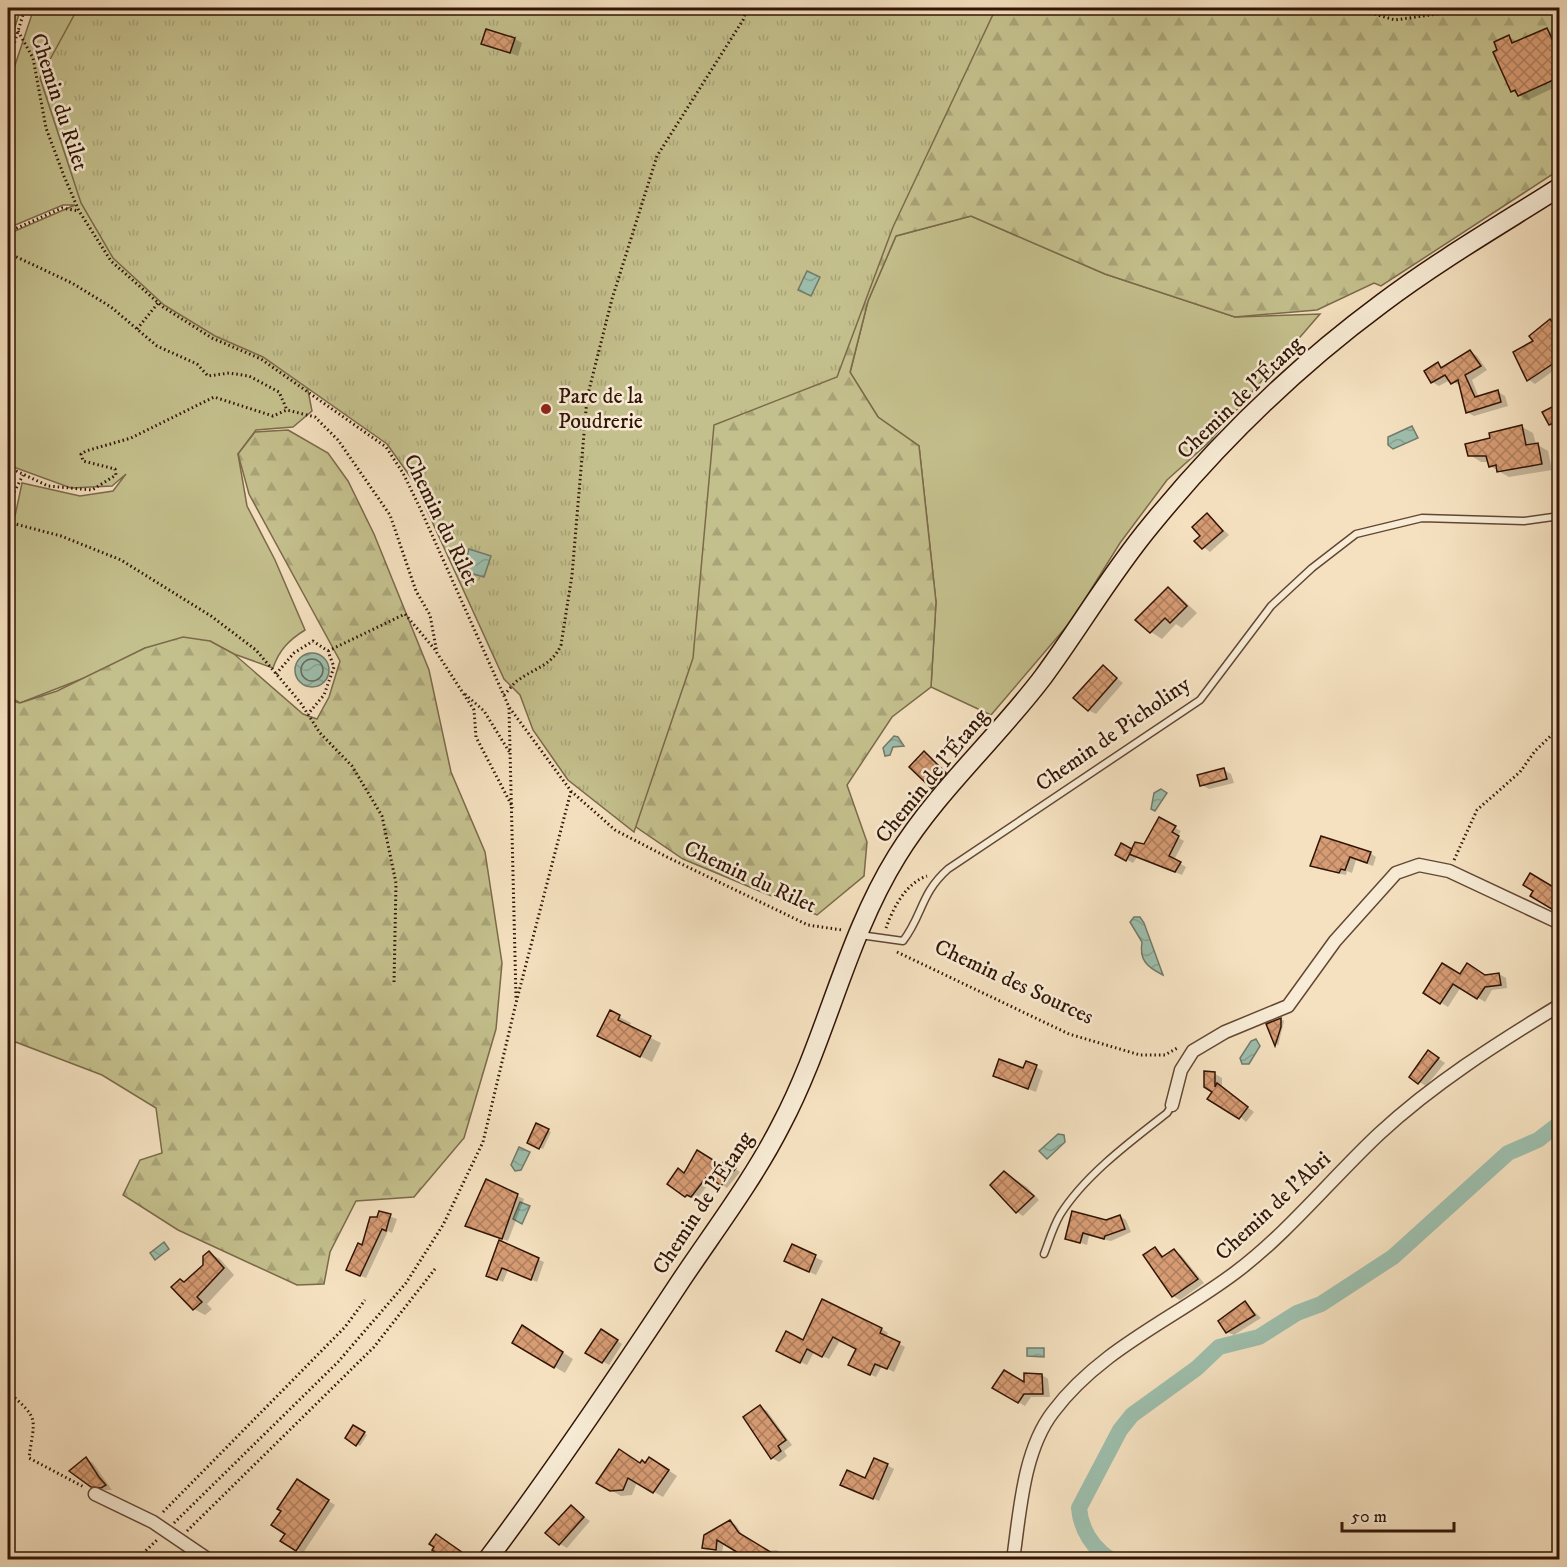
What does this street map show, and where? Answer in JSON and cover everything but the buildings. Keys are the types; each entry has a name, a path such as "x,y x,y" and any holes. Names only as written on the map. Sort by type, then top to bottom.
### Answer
{"main road":[{"name":"Chemin de l’Étang","path":"487,1560 633,1353 757,1167 799,1090 856,938 877,888 899,851 1044,676 1150,525 1214,455 1280,389 1350,328 1414,281 1560,187"}],"street":[{"path":"1172,1105 1181,1070 1193,1051 1226,1032 1288,1005 1335,941 1396,873 1419,865 1449,871 1560,923"},
{"name":"Chemin de l'Abri","path":"1013,1560 1029,1466 1051,1414 1069,1392 1114,1352 1250,1261 1379,1134 1434,1085 1560,1005"},
{"path":"95,1494 167,1530 209,1560"}],"lane":[{"name":"Chemin de Picholiny","path":"856,938 903,941 913,928 920,907 932,884 938,878 960,860 1200,700 1271,606 1312,568 1356,534 1422,518 1524,521 1560,516"},
{"path":"1044,1254 1060,1215 1080,1191 1110,1160 1167,1113 1172,1105"}],"path":[{"name":"Chemin du Rilet","path":"25,8 18,31 33,58 46,128 79,211 111,261 158,303 212,338 261,359 386,447 403,473 420,508 509,706 571,791 615,830 657,852 808,925 842,930 856,938"},
{"path":"255,8 280,13 318,8"},
{"path":"504,695 517,681 549,663 556,656 561,645 572,575 587,398 612,299 657,156 743,20 747,8"},
{"path":"1353,8 1395,20 1479,8"},
{"path":"8,64 18,31"},
{"path":"8,232 62,208 79,211"},
{"path":"8,253 72,283 111,307 158,346 197,364 208,376 229,373 249,376 279,392 287,410"},
{"path":"137,329 158,303"},
{"path":"8,467 48,486 92,490 116,475 115,469 83,461 81,454 130,438 214,397 273,416 287,410 315,417 338,440 390,515 416,591 430,615 437,653"},
{"path":"8,504 23,475"},
{"path":"8,522 61,536 121,560 211,616 256,650 308,714 320,733 352,766 382,816 396,883 394,983"},
{"path":"328,651 405,614 437,653 474,710 476,737 513,808"},
{"path":"276,674 294,653 313,641 328,651 334,667 324,695 308,714"},
{"path":"462,691 484,711 511,755"},
{"path":"509,706 516,1003"},
{"path":"1449,871 1477,810 1520,772 1535,751 1560,727"},
{"path":"136,1560 338,1362 406,1283 443,1225 483,1142 571,791"},
{"path":"883,938 890,918 916,879 929,875 938,878"},
{"name":"Chemin des Sources","path":"894,950 1069,1034 1140,1055 1165,1055 1184,1044"},
{"path":"180,1539 374,1347 435,1269"},
{"path":"153,1522 345,1328 365,1300"},
{"path":"8,1392 31,1414 35,1430 29,1458 95,1494"}],"green space":[{"path":"8,8 21,8 8,49"},
{"path":"34,8 234,8 312,411 293,427 256,430 238,454 247,506 275,560 305,630 285,646 273,668 234,654 210,641 145,648 102,671 20,703 8,696 8,525 15,516 22,483 80,496 113,491 126,474 112,486 71,488 8,465 8,234 75,205 63,205 8,228 8,86"},
{"name":"Parc de la Poudrerie","path":"78,8 996,8 893,227 837,377 714,425 693,658 634,832 568,780 533,730 520,695 504,679 414,482 387,444 263,357 215,336 164,305 113,258 81,203 40,78"},
{"path":"359,8 1559,8 1559,170 1381,286 1374,283 1317,310 1235,317 1105,274 971,216 896,236 868,301 850,372 878,417 919,446 936,602 931,687 892,717 847,785 867,842 864,876 817,915 683,859 611,810 426,479"},
{"path":"971,216 1105,274 1235,317 1320,314 1207,444 1167,480 1120,543 1072,620 991,715 931,687 936,602 919,446 878,417 850,373 868,301 896,236"},
{"path":"288,430 328,453 348,481 374,534 429,670 451,772 485,852 502,963 496,1029 464,1138 414,1197 356,1201 330,1252 324,1284 297,1285 178,1230 123,1195 140,1160 162,1153 156,1108 102,1075 13,1041 8,1035 8,700 20,703 57,691 145,648 183,637 210,641 234,654 303,714 317,719 329,697 340,661 249,494 238,454 255,432"}],"water":[{"path":"807,271 820,277 811,296 798,290"},
{"path":"1412,426 1418,438 1393,449 1388,445 1388,437"},
{"path":"469,549 491,556 484,577 463,571"},
{"path":"312,653 324,658 329,670 324,682 312,687 300,682 295,670 300,658"},
{"path":"894,736 898,737 904,746 893,747 890,755 885,756 883,748"},
{"path":"1161,789 1167,793 1155,811 1151,809 1154,793"},
{"path":"1134,917 1140,917 1144,923 1163,975 1149,966 1143,958 1142,942 1130,922"},
{"path":"1256,1039 1260,1046 1249,1064 1242,1064 1240,1058 1251,1041"},
{"path":"1058,1134 1064,1135 1065,1142 1047,1159 1039,1151"},
{"path":"519,1147 530,1152 521,1170 515,1171 511,1165"},
{"path":"520,1202 530,1206 522,1224 513,1219"},
{"path":"164,1242 169,1249 155,1260 150,1253"},
{"path":"1027,1348 1044,1348 1044,1357 1027,1356"}],"waterway":[{"path":"1111,1560 1089,1538 1082,1524 1079,1508 1120,1430 1132,1415 1197,1368 1219,1347 1259,1337 1297,1313 1321,1304 1393,1257 1508,1153 1538,1140 1560,1123"}],"place":[{"name":"Parc de la Poudrerie","path":"546,409"}]}
